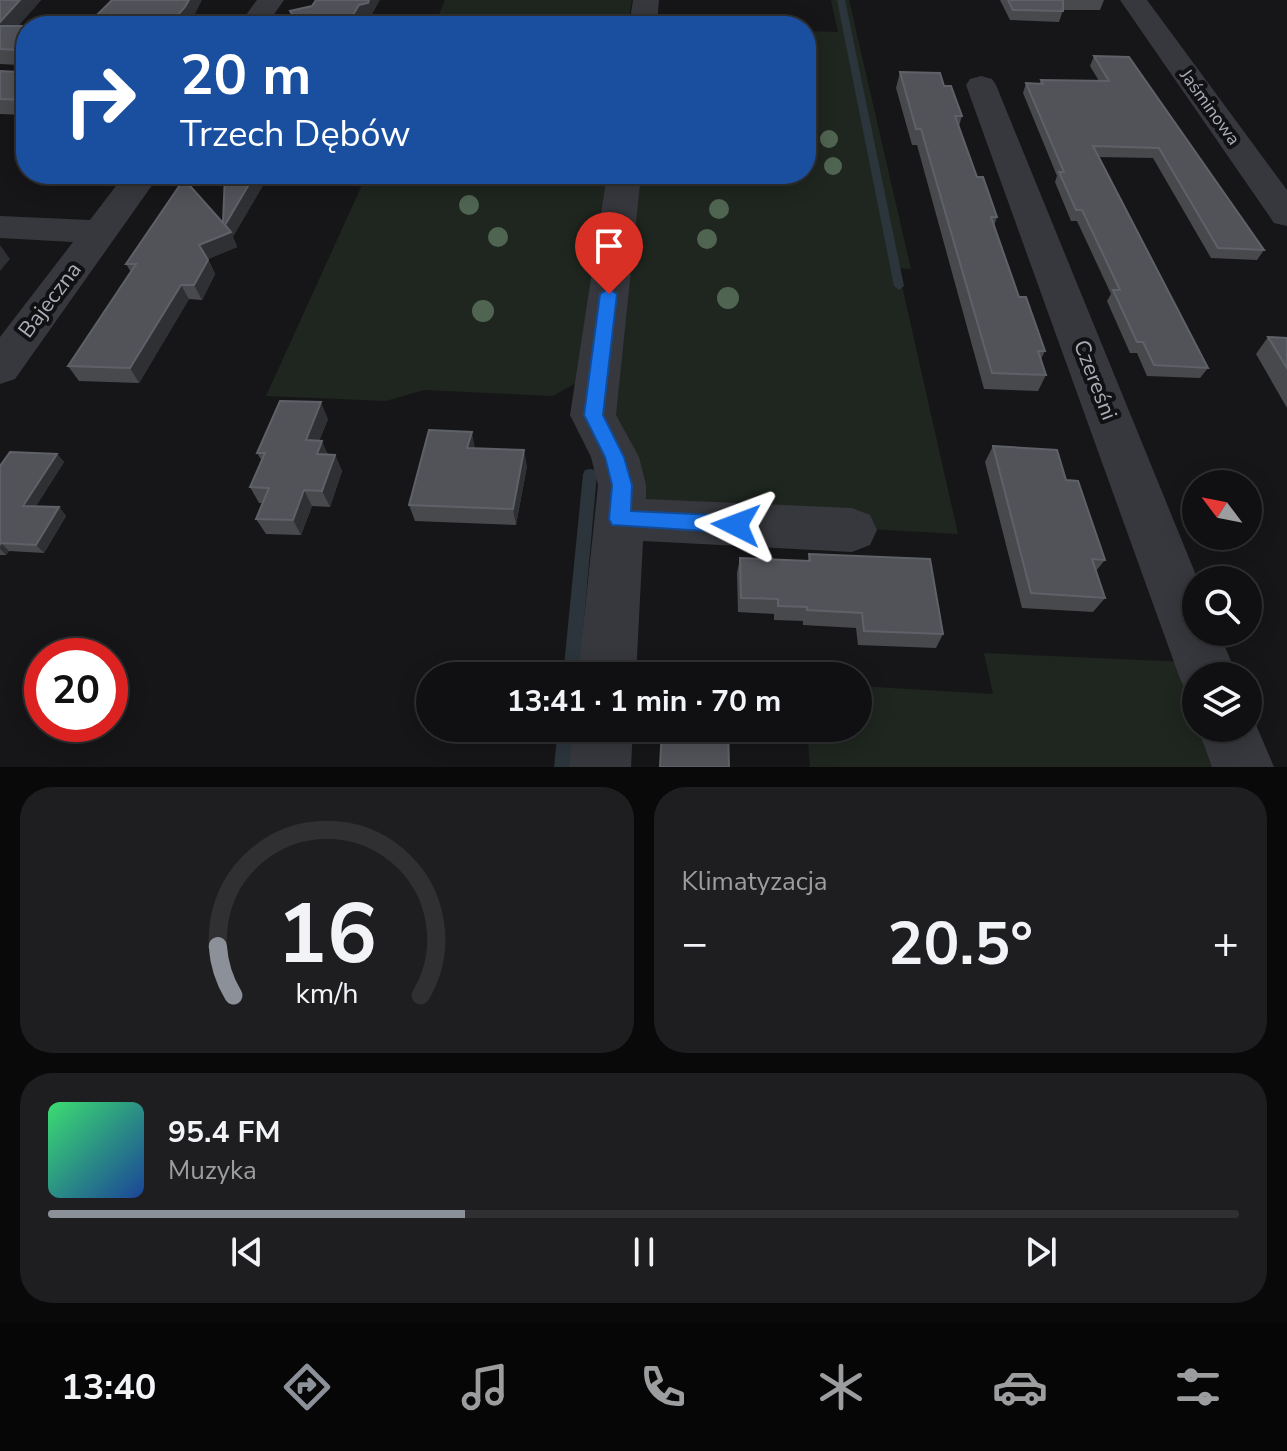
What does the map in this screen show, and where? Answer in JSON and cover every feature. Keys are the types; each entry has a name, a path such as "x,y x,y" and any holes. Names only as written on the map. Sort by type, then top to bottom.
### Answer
{"street":[{"name":"Jaśminowa","path":"1133,0 1287,215"},
{"name":"Czereśni","path":"981,85 1203,662"},
{"name":"Bajeczna","path":"0,368 136,184"},
{"path":"608,662 622,485 615,457 593,415 623,184"},
{"name":"Bajeczna","path":"0,227 101,232"},
{"path":"620,519 852,530"},
{"path":"600,767 602,742"},
{"path":"1233,742 1243,767"}],"shaded area":[{"path":"445,0 632,0 630,16 438,16"},
{"path":"831,0 849,0 911,269 898,268 958,534 867,529 634,500 607,412 637,184 816,184 816,31 838,32"},
{"path":"362,184 606,184 576,383 553,396 424,390 386,401 266,396"},
{"path":"984,653 1187,662 1182,662 1182,742 1218,742 1228,767 810,767 808,742 872,742 872,687 993,694"}],"building":[{"path":"0,0 20,0 0,22"},
{"path":"112,0 189,0 177,16 96,16"},
{"path":"316,0 369,0 359,5 352,16 293,16 290,11 312,6"},
{"path":"1008,0 1063,0 1063,11 1013,10"},
{"path":"0,26 16,26 16,50 0,49"},
{"path":"1094,56 1129,57 1264,250 1218,248 1159,148 1093,146 1208,368 1154,365 1143,342 1137,342 1113,290 1120,290 1082,210 1076,210 1059,172 1064,172 1026,83 1043,84 1041,80 1109,81"},
{"path":"0,71 16,72 16,100 0,99"},
{"path":"900,72 940,73 944,86 951,86 962,116 955,116 977,177 983,177 997,217 991,217 1019,297 1026,297 1045,351 1038,351 1046,375 992,373 921,129 916,129"},
{"path":"181,184 188,184 223,223 225,184 249,184 225,225 231,232 199,245 208,260 194,285 181,285 130,368 68,366 136,264 126,264"},
{"path":"1268,337 1287,338 1287,368"},
{"path":"280,401 321,402 306,440 322,441 317,454 335,455 322,491 304,490 293,520 256,519 269,488 250,487 265,453 257,453"},
{"path":"429,430 472,432 467,448 524,450 513,509 409,505"},
{"path":"993,446 1057,450 1066,480 1078,481 1105,560 1092,559 1105,598 1031,593"},
{"path":"10,452 57,454 23,506 59,507 36,545 0,544 0,466"},
{"path":"809,554 930,559 943,634 864,631 862,613 807,610 807,607 778,606 778,599 741,598 740,558 810,561"},
{"path":"661,742 728,742 729,767 660,767"}],"waterway":[{"path":"841,0 899,286"},
{"path":"572,662 590,474"},
{"path":"562,767 565,742"}],"route":[{"path":"609,294 593,415 615,457 622,485 620,519 736,525"}]}
